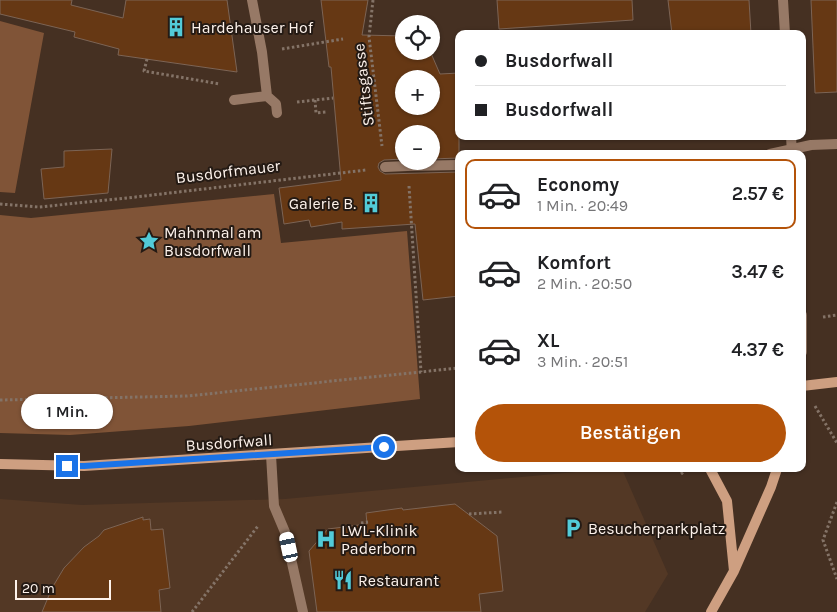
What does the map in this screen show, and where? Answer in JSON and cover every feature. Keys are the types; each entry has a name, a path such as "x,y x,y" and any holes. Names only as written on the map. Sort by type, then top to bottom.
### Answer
{"main road":[{"path":"806,386 837,382"},
{"name":"Busdorfwall","path":"0,464 84,466 455,442"},
{"path":"712,472 727,501 734,571"},
{"path":"711,612 734,571 776,472"}],"street":[{"path":"252,0 262,52 267,96 276,109"},
{"path":"783,0 785,30"},
{"path":"234,100 267,96"},
{"path":"797,150 811,145 837,144"},
{"path":"440,165 455,165"},
{"path":"385,167 395,167"},
{"path":"271,455 274,506 286,532 303,612"}],"path":[{"name":"Stiftsgasse","path":"372,0 369,37 385,167"},
{"path":"262,52 344,40"},
{"path":"146,59 144,71 227,85 234,100"},
{"path":"276,109 315,100 334,98"},
{"path":"315,100 316,113 326,112"},
{"name":"Busdorfmauer","path":"0,204 39,207 385,167"},
{"path":"407,170 421,372"},
{"path":"0,400 187,396 455,368"},
{"path":"812,403 837,443"},
{"path":"837,502 823,540 837,579"},
{"path":"192,612 274,506"},
{"path":"469,514 503,512"},
{"path":"361,523 368,522"}],"shaded area":[{"path":"0,21 44,33 15,193 0,192"},
{"path":"274,194 281,243 407,231 420,399 189,426 70,435 0,433 0,215 31,218"},
{"name":"LWL-Klinik Paderborn","path":"576,472 623,472 668,574 645,612 0,612 0,499 82,505 285,499"}],"building":[{"name":"Hardehauser Hof","path":"0,0 72,0 71,5 123,18 126,0 227,0 237,72 118,55 119,49 74,37 75,32 0,14"},
{"path":"321,0 368,0 362,35 395,36 395,60 434,60 438,70 395,70 395,115 440,115 440,74 455,73 455,140 459,140 459,150 455,150 455,158 440,159 440,125 395,125 395,159 384,160 379,163 378,167 385,174 455,172 455,296 423,300 415,224 342,229 342,222 311,227 309,220 284,224 279,188 341,180 331,67 329,67"},
{"path":"497,0 632,0 633,20 499,29"},
{"path":"668,0 749,0 751,30 672,30"},
{"path":"811,0 837,0 837,92 815,93"},
{"path":"112,149 108,193 44,199 41,169 64,167 64,151"},
{"path":"455,504 497,536 503,591 479,594 481,612 317,612 309,551 328,529 367,524 366,513"},
{"path":"143,517 143,520 150,519 151,530 163,529 170,588 159,590 161,612 42,612 52,588 64,568 84,547 104,530"}],"place":[{"name":"Hardehauser Hof","path":"176,27"},
{"name":"Galerie B.","path":"371,203"},
{"name":"Mahnmal am Busdorfwall","path":"149,241"},
{"name":"Besucherparkplatz","path":"573,528"},
{"name":"LWL-Klinik Paderborn","path":"326,539"},
{"name":"Restaurant","path":"343,580"}],"route":[{"path":"67,466 384,447"}]}
